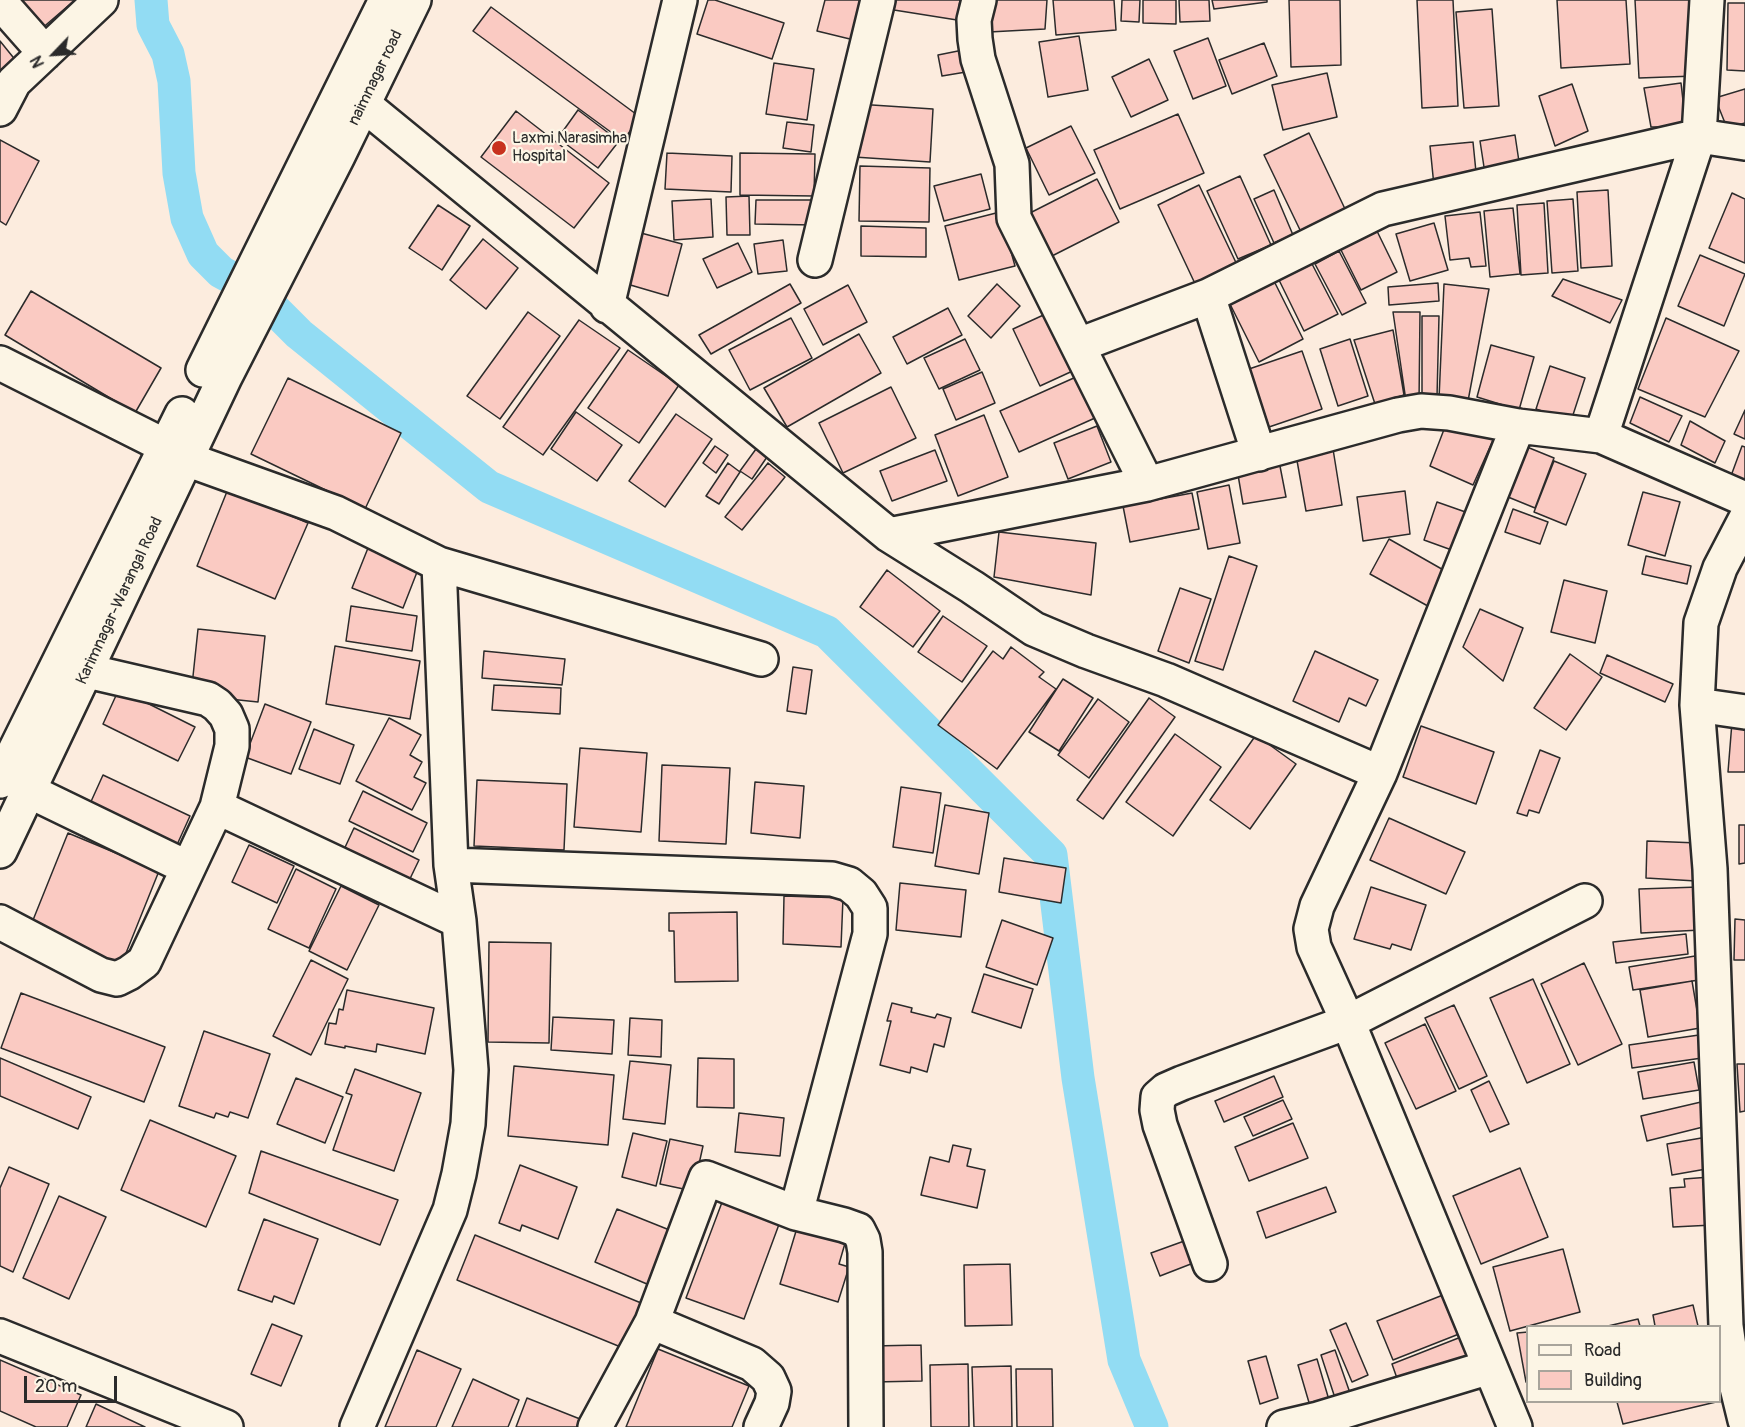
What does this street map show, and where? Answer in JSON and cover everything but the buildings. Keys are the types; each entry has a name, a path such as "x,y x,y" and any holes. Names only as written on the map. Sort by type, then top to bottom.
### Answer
{"main road":[{"path":"0,109 14,82 101,0"},
{"path":"327,150 386,0"},
{"name":"naimnagar road","path":"327,150 363,104 414,0"},
{"path":"607,306 680,0"},
{"path":"815,260 878,0"},
{"path":"979,0 974,21 978,59 1012,164 1014,218 1148,484"},
{"path":"1601,436 1699,136 1707,0"},
{"path":"0,2 45,53"},
{"path":"363,104 888,536 972,587 1034,629 1086,651 1167,680 1380,773"},
{"path":"1079,345 1208,296 1383,209 1699,136 1745,143"},
{"name":"Karimnagar-Warangal Road","path":"0,851 15,786 228,346 327,150"},
{"path":"1208,296 1259,454"},
{"path":"0,363 177,453 336,513 439,564 761,659"},
{"path":"888,536 1148,484 1398,415 1421,411 1449,413 1518,426 1601,436 1745,499"},
{"path":"1515,1427 1348,1022 1314,947 1311,929 1317,906 1380,773 1518,426"},
{"name":"Karimnagar-Warangal Road","path":"15,786 87,671 177,453"},
{"path":"1745,520 1720,568 1701,623 1697,705 1710,869 1720,1120 1734,1265 1726,1326 1732,1367 1745,1420"},
{"path":"357,1427 450,1210 468,1125 471,1070 459,921 451,864 439,564"},
{"path":"0,922 101,975 117,978 129,973 144,962 217,807 232,746 232,729 226,715 217,705 208,699 87,671"},
{"path":"1697,705 1745,712"},
{"path":"15,786 188,868"},
{"path":"217,807 459,921"},
{"path":"451,864 832,879 849,884 861,894 870,908 870,934 796,1213"},
{"path":"1210,1264 1160,1125 1157,1110 1158,1097 1166,1090 1182,1083 1348,1022 1585,901"},
{"path":"595,1427 651,1322 706,1178 796,1213 844,1224 858,1230 865,1252 866,1427"},
{"path":"651,1322 752,1364 768,1378 774,1391 772,1403 761,1427"},
{"path":"0,1336 226,1427"},
{"path":"1284,1427 1320,1423 1490,1366"}],"waterway":[{"path":"151,0 153,25 168,54 174,81 179,173 187,218 203,254 221,272 256,291 299,334 489,487 827,632 1051,855 1078,1078 1124,1360 1152,1427"}],"place":[{"name":"Laxmi Narasimha Hospital","path":"499,148"}]}
